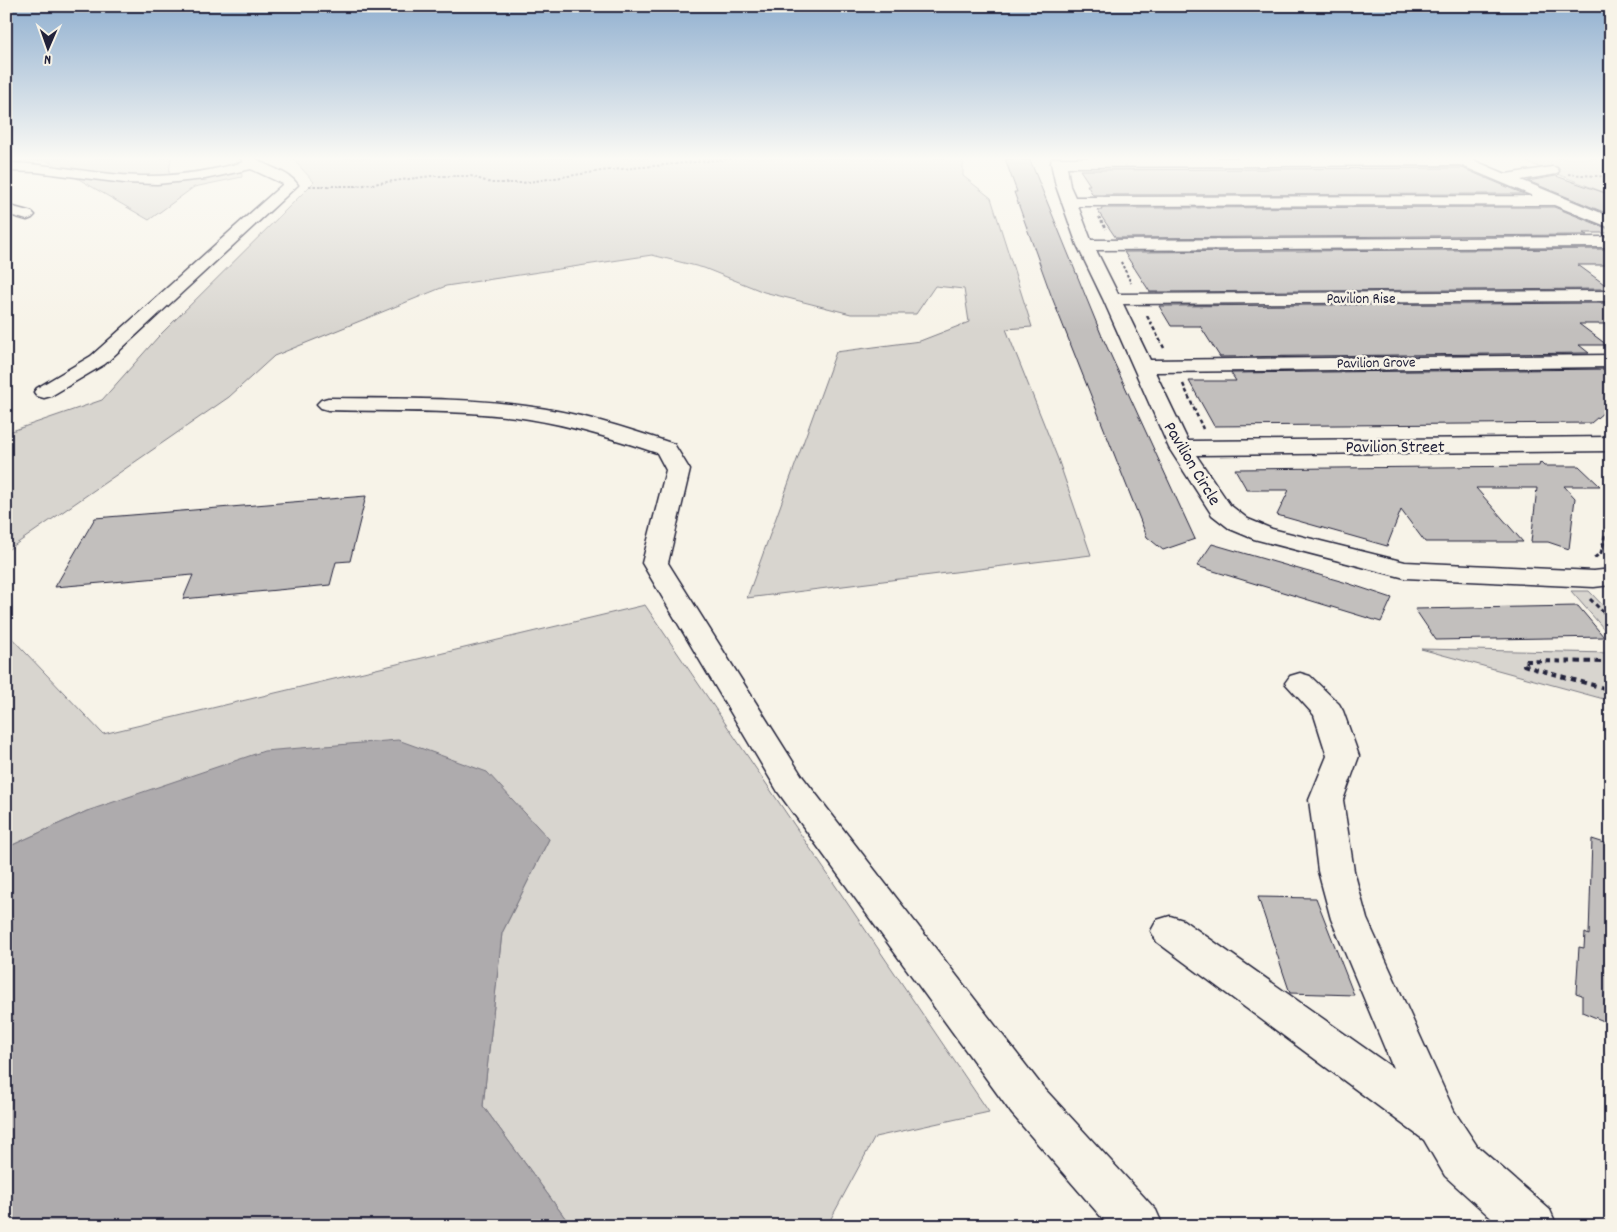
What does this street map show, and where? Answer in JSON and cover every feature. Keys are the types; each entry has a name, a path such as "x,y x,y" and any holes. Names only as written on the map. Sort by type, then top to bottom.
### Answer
{"street":[{"path":"44,392 98,360 257,215"},
{"name":"Pavilion Circle","path":"1073,215 1085,245 1112,299 1180,448 1221,510 1239,524 1263,534 1405,570 1594,579 1611,577"},
{"path":"1596,215 1611,222"},
{"path":"1085,245 1611,242"},
{"name":"Pavilion Rise","path":"1112,299 1611,296"},
{"name":"Pavilion Grove","path":"1142,366 1611,361"},
{"path":"328,404 485,407 547,415 614,431 666,449 678,470 656,563 779,767 1027,1100 1140,1226"},
{"name":"Pavilion Street","path":"1180,448 1611,444"},
{"path":"1300,683 1328,711 1343,756 1326,800 1336,871 1349,919 1439,1126 1461,1161 1534,1226"},
{"path":"1170,931 1439,1126"}],"path":[{"path":"1584,593 1611,620"},
{"path":"1611,662 1524,661 1524,665 1535,669 1611,690"}],"shaded area":[{"path":"141,215 155,215 149,220"},
{"path":"280,215 997,215 1032,327 1006,329 1058,459 1091,555 747,598 836,352 920,341 969,322 964,289 935,286 916,314 851,314 764,292 704,268 652,255 446,286 274,356 229,397 6,551 6,433 102,400 158,337"},
{"path":"1571,591 1589,591 1611,614 1611,637"},
{"path":"645,605 989,1112 875,1137 827,1226 571,1226 483,1106 502,933 549,839 87,811 6,848 6,632 103,734"},
{"path":"1421,649 1611,653 1611,701"},
{"path":"398,740 487,772 549,839 502,933 483,1106 571,1226 6,1226 6,848 87,811 264,751"}],"building":[{"path":"1022,215 1053,215 1101,334 1195,539 1163,550 1147,537 1051,295"},
{"path":"1101,215 1575,215 1611,230 1611,233 1583,233 1587,235 1116,238"},
{"path":"1607,249 1611,251 1611,265 1578,265 1611,289 1150,292 1124,252"},
{"path":"1611,303 1611,324 1579,324 1607,345 1579,345 1589,353 1220,357 1200,326 1171,326 1159,306"},
{"path":"1609,369 1611,371 1611,406 1591,423 1214,426 1189,381 1236,381 1231,373"},
{"path":"1540,462 1544,466 1579,466 1600,486 1564,486 1575,498 1569,549 1548,542 1531,542 1537,488 1476,488 1523,542 1425,542 1401,510 1387,546 1277,515 1289,490 1247,490 1235,469 1539,466"},
{"path":"366,496 350,561 336,562 330,585 183,599 193,575 55,587 95,518"},
{"path":"1212,544 1392,598 1381,622 1197,566"},
{"path":"1578,606 1604,637 1436,640 1415,609"},
{"path":"1592,839 1611,845 1611,1024 1582,1012 1582,995 1576,993 1579,947 1584,948 1585,933 1589,935"},
{"path":"1258,897 1316,898 1354,995 1290,993"}]}
